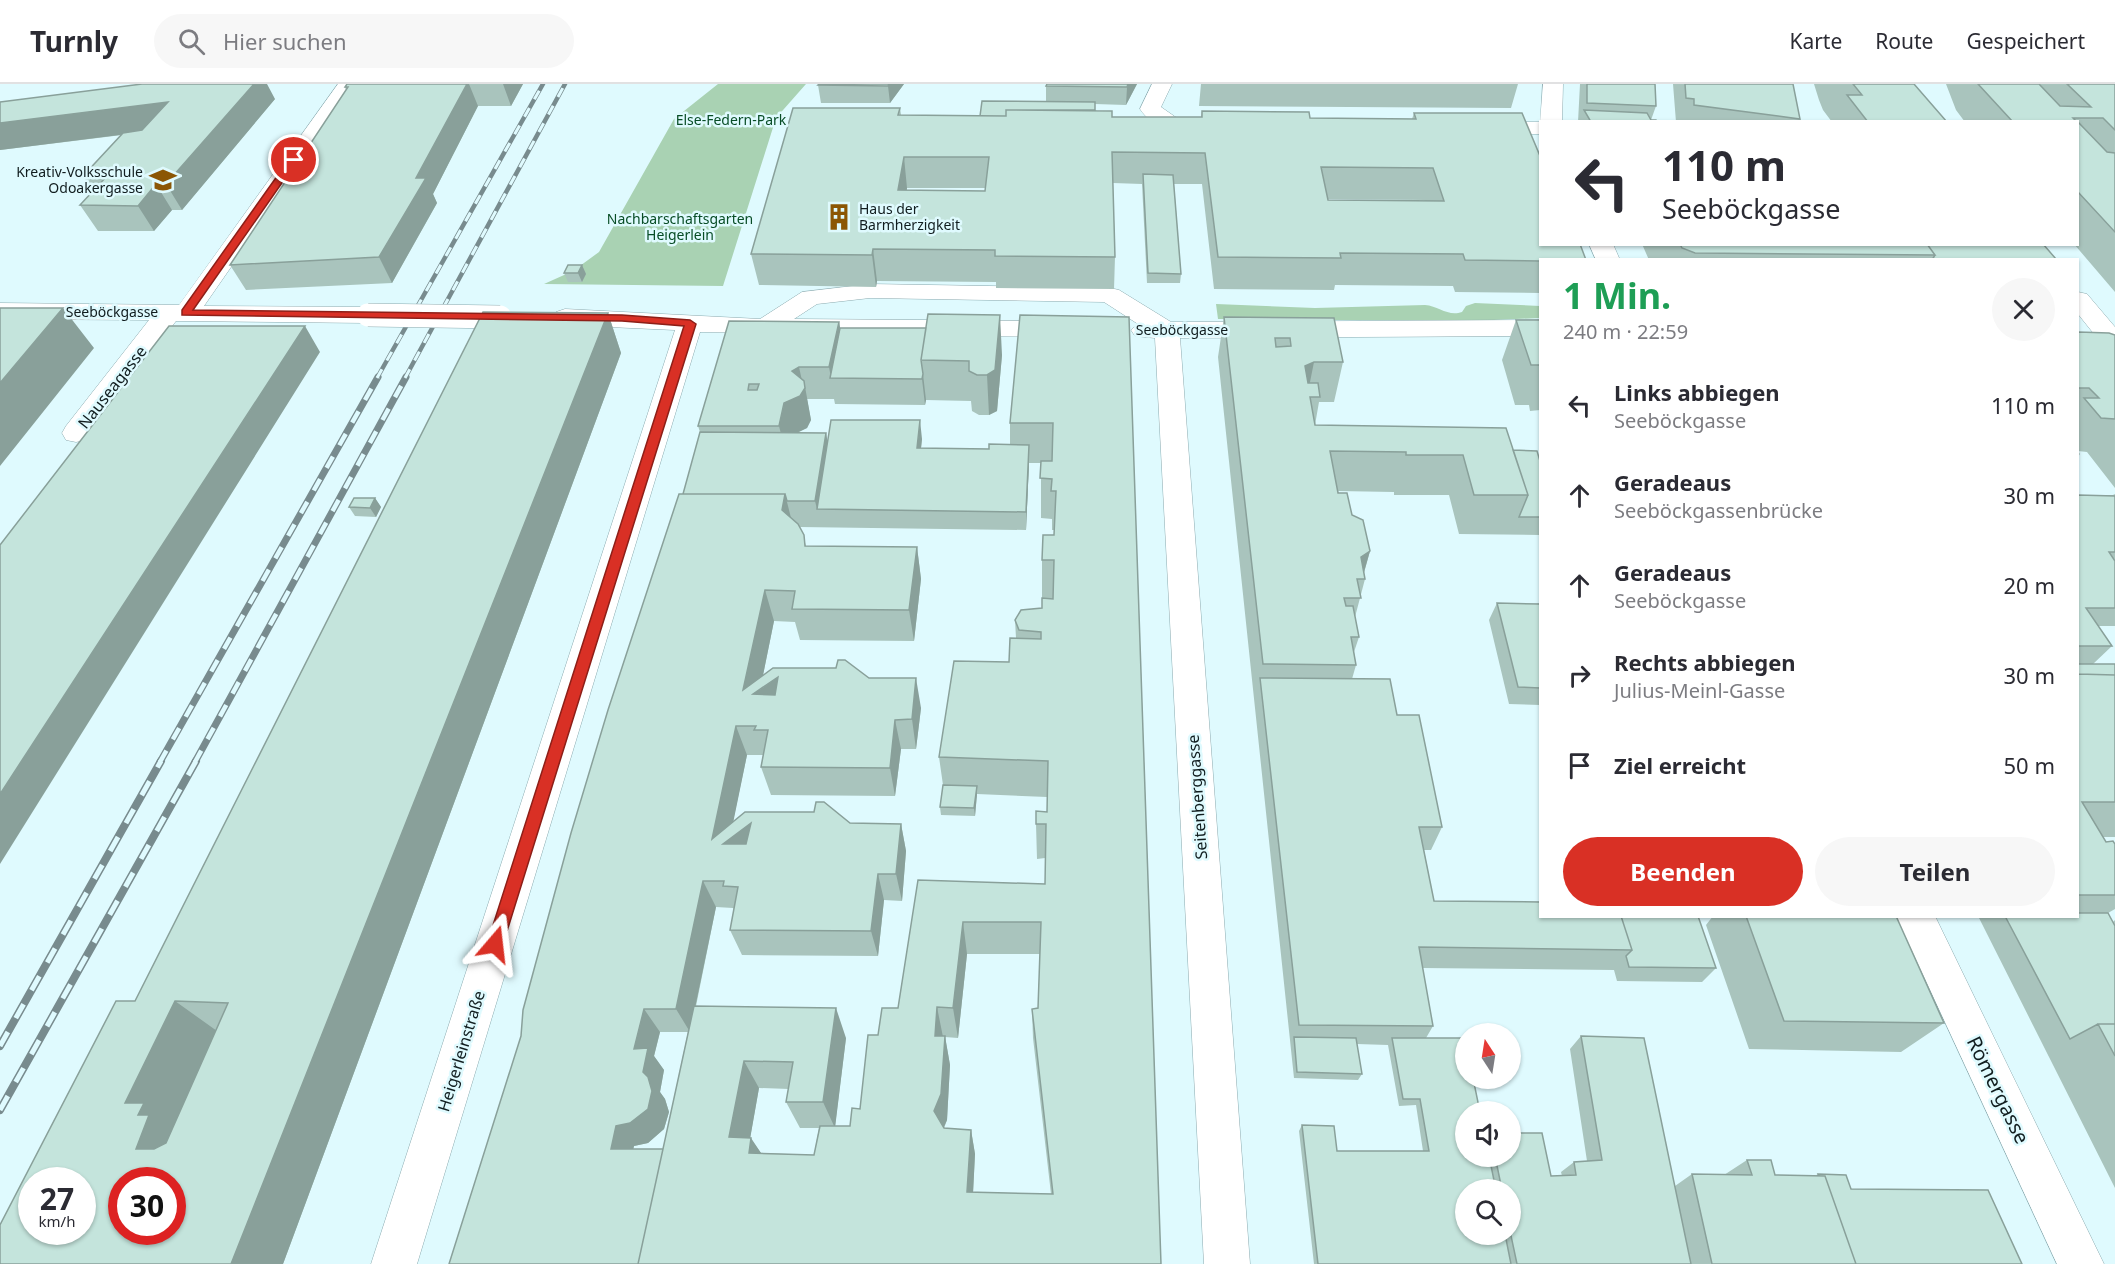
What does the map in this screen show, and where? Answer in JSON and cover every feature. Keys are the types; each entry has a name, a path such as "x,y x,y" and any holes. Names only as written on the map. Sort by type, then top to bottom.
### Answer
{"street":[{"name":"Nauseagasse","path":"76,433 178,312 348,84"},
{"path":"1162,84 1149,109 1176,127 1223,127"},
{"path":"1551,120 1553,84"},
{"path":"1458,128 1539,128"},
{"path":"766,326 811,297 870,291 1110,296 1167,331"},
{"path":"2079,300 2111,334"},
{"name":"Seeböckgasse","path":"0,311 622,318 690,324"},
{"path":"690,324 1086,330"},
{"name":"Heigerleinstraße","path":"394,1264 690,324"},
{"name":"Seeböckgasse","path":"1121,330 1539,328"},
{"path":"2079,330 2111,334"},
{"name":"Seitenberggasse","path":"1167,331 1227,1264"},
{"name":"Römergasse","path":"1916,918 2080,1264"}],"green space":[{"name":"Nachbarschaftsgarten Heigerlein","path":"718,84 806,84 776,118 723,286 544,284 573,271 599,252 674,119"},
{"path":"1475,303 1539,306 1539,318 1472,321 1218,319 1216,304 1315,308 1425,305 1452,313 1462,312 1466,306"}],"building":[{"path":"142,84 254,84 166,184 156,184 138,206 80,205 107,176 83,176 123,133 142,130 168,102 0,123 0,102"},
{"path":"347,84 467,84 416,178 426,178 379,257 230,265 348,87 345,87"},
{"path":"819,84 889,84 888,86"},
{"path":"1047,84 1128,84 1127,87 1046,86"},
{"path":"1587,84 1655,84 1656,106 1587,103"},
{"path":"1685,84 1793,84 1800,119 1694,105 1694,99 1686,98"},
{"path":"1853,84 1914,84 1945,120 1866,120 1847,95 1862,95"},
{"path":"1978,84 2039,84 2060,106 2091,107 2067,84 2115,84 2115,130 2103,118 2011,120"},
{"path":"982,101 1095,102 1095,110 1006,110 1006,116 980,116"},
{"name":"Haus der Barmherzigkeit","path":"793,108 900,108 898,115 1006,116 1006,110 1112,111 1112,117 1202,117 1202,111 1309,112 1310,118 1416,119 1414,113 1522,113 1539,154 1539,246 1581,246 1585,258 1539,258 1539,261 1465,260 1463,254 1340,253 1341,258 1218,257 1205,153 1112,152 1115,257 995,256 995,250 873,249 872,255 751,254","holes":["904,157 989,157 985,191 898,190","1321,167 1433,168 1444,201 1328,200"]},
{"path":"1584,110 1647,113 1651,120 1590,120"},
{"path":"2079,123 2107,152 2115,153 2115,232 2079,193"},
{"path":"1143,174 1173,175 1181,274 1148,273"},
{"path":"1681,246 1928,246 1935,255 1695,253"},
{"path":"1928,246 2045,246 2055,258 1933,258 1935,255"},
{"path":"568,265 582,265 578,273 564,273"},
{"path":"0,308 63,308 0,383"},
{"path":"483,312 608,313 231,1264 0,1264 0,1225 18,1190 18,1245 96,1245 96,1167 30,1167 116,1001 135,1001","holes":["175,1001 228,1003 166,1143 154,1149 136,1149 149,1115 138,1115 144,1103 125,1103"]},
{"path":"928,314 1000,315 995,370 987,375 977,375 969,371 969,361 921,360"},
{"path":"1020,315 1129,317 1161,1264 638,1264 694,1006 836,1008 823,1102 786,1102 793,1062 744,1061 729,1137 751,1138 749,1153 814,1155 820,1126 850,1126 852,1108 860,1109 868,1035 878,1035 882,1008 898,1008 918,880 1045,884 1046,824 1036,824 1036,811 1047,812 1048,761 939,757 954,661 1009,662 1010,638 1041,639 1041,632 1019,630 1015,620 1021,610 1042,608 1042,598 1053,599 1054,560 1042,560 1043,535 1054,535 1056,491 1051,491 1052,479 1040,478 1041,461 1052,461 1053,423 1010,423","holes":["963,922 1041,922 1038,1008 1032,1009 1053,1194 967,1192 971,1130 944,1128 934,1111 941,1094 945,1036 935,1036 937,1007 953,1008"]},
{"path":"1224,317 1334,318 1343,362 1314,362 1305,366 1308,383 1318,383 1320,397 1310,397 1315,425 1506,428 1528,495 1474,495 1463,455 1330,451 1338,493 1347,493 1352,515 1363,520 1370,551 1361,557 1365,579 1357,579 1361,598 1344,598 1346,606 1353,606 1359,637 1351,637 1356,665 1263,664","holes":["1275,338 1290,338 1291,346 1276,347"]},
{"path":"1516,320 1539,320 1539,365 1531,365"},
{"path":"729,321 839,322 829,367 799,367 792,371 804,381 805,388 800,396 784,403 779,426 698,426","holes":["749,384 759,384 757,390 748,390"]},
{"path":"169,326 305,326 0,794 0,545"},
{"path":"840,328 926,328 921,360 922,379 830,378"},
{"path":"2079,332 2115,335 2115,419 2101,418 2084,398 2099,398 2089,388 2079,388"},
{"path":"831,420 920,420 917,448 989,449 989,444 1029,445 1026,512 817,509"},
{"path":"700,432 826,433 815,501 787,501 785,494 683,494"},
{"path":"1513,450 1537,451 1539,517 1519,517 1528,495"},
{"path":"679,494 785,494 782,510 798,524 804,535 805,546 917,547 909,610 792,609 795,591 765,590 743,690 773,668 836,668 838,660 845,660 869,678 916,678 912,719 895,720 890,768 761,767 768,730 754,730 756,726 736,726 712,839 745,812 814,812 816,802 824,802 850,823 901,824 896,874 878,874 871,931 730,930 738,887 723,886 724,881 703,881 676,1009 644,1009 634,1049 648,1048 643,1072 648,1077 652,1091 648,1109 630,1123 616,1126 611,1149 663,1149 638,1264 449,1264 521,1036 523,1010 571,833 608,710","holes":["778,677 775,695 753,694","751,823 746,844 723,844"]},
{"path":"2079,495 2115,496 2115,552 2109,552 2115,561 2115,608 2086,608 2112,646 2079,646"},
{"path":"354,498 375,498 370,508 349,507"},
{"path":"1497,603 1539,604 1539,688 1518,687"},
{"path":"2079,664 2115,664 2115,675 2079,674"},
{"path":"2079,674 2115,675 2115,802 2082,802 2106,842 2113,841 2115,844 2115,895 2079,895"},
{"path":"1260,678 1390,679 1397,715 1419,715 1442,827 1419,827 1434,901 1539,902 1539,918 1622,918 1632,950 1419,947 1433,1026 1299,1025"},
{"path":"943,785 977,786 974,808 940,807"},
{"path":"2079,913 2108,913 2115,926 2115,1024 2098,1024 2070,1039 2006,918 2079,918"},
{"path":"1622,918 1699,918 1716,968 1629,967 1626,956 1632,950"},
{"path":"1747,918 1897,918 1944,1023 1784,1021"},
{"path":"2098,1024 2115,1024 2115,1056"},
{"path":"1581,1036 1644,1038 1691,1264 1517,1264 1513,1245 1521,1245 1521,1179 1500,1179 1497,1167 1521,1167 1521,1133 1542,1133 1551,1176 1576,1175 1574,1162 1602,1160"},
{"path":"1294,1037 1356,1038 1362,1074 1297,1072"},
{"path":"1392,1038 1455,1038 1455,1089 1475,1089 1478,1101 1455,1101 1455,1167 1491,1167 1494,1179 1455,1179 1455,1245 1507,1245 1511,1264 1318,1264 1302,1125 1334,1126 1337,1151 1429,1151 1420,1099 1403,1099"},
{"path":"1747,1160 1771,1160 1775,1175 1825,1176 1856,1264 1712,1264 1692,1174 1752,1175"},
{"path":"1818,1174 1846,1175 1851,1189 1988,1190 2022,1264 1856,1264 1825,1176"}],"railway":[{"path":"377,378 543,84"},
{"path":"405,378 565,84"},
{"path":"160,762 378,377"},
{"path":"195,762 406,377"},
{"path":"0,1046 161,761"},
{"path":"0,1110 196,761"}],"place":[{"name":"Kreativ-Volksschule Odoakergasse","path":"163,180"},
{"name":"Haus der Barmherzigkeit","path":"839,217"}],"route":[{"path":"294,160 186,313 622,318 690,324 495,944"}],"park label":[{"name":"Else-Federn-Park","path":"731,120"}]}
